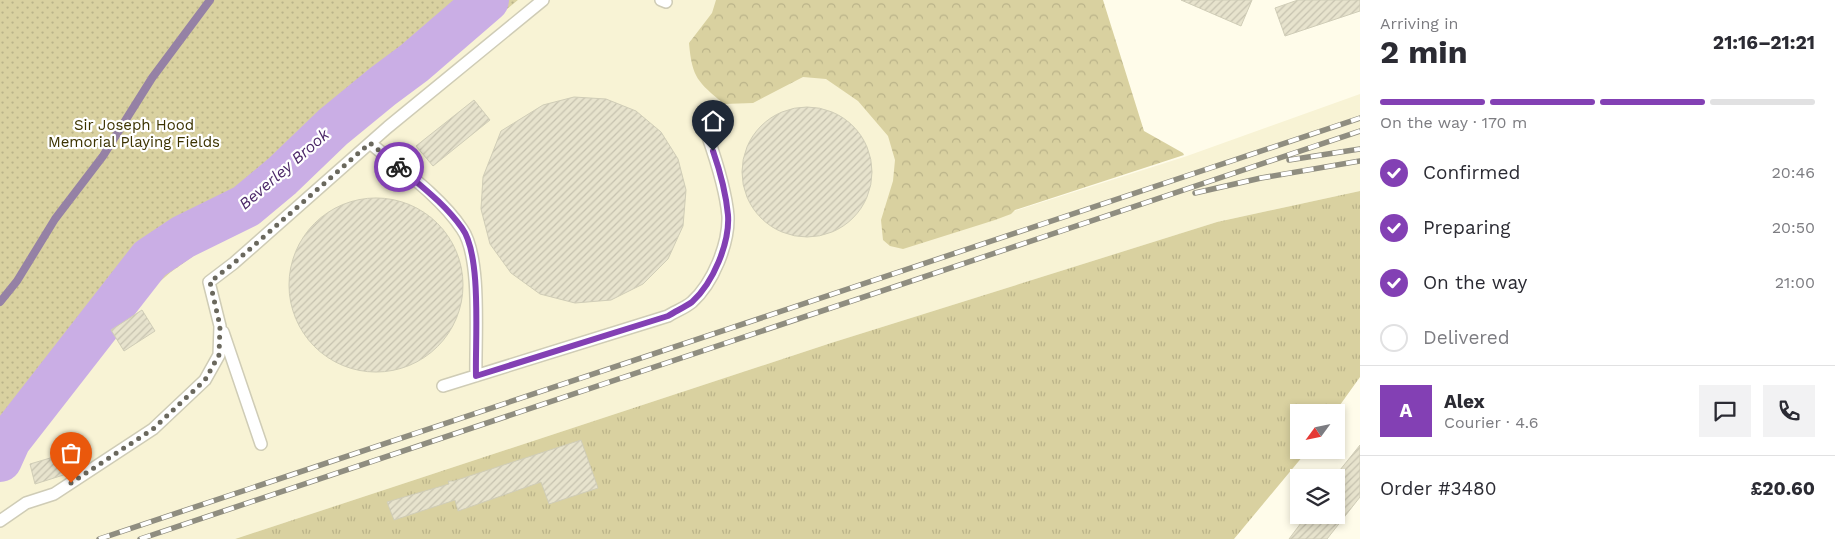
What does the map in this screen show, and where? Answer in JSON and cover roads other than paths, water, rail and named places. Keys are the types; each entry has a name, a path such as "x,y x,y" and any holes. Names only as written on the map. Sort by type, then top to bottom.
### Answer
{"lane":[{"path":"261,444 220,326 210,282 370,143 543,0"},
{"path":"443,386 668,316 691,302 711,278 724,247 728,216 717,164 708,137"},
{"path":"370,143 436,198 463,230 470,248 476,284 476,376"},
{"path":"0,521 26,503 54,494 153,429 205,380 219,355 220,326"}],"waterway":[{"path":"0,302 17,281 55,219 103,156 152,78 210,0"},
{"name":"Beverley Brook","path":"0,460 9,440 150,259 183,237 246,206 282,176 333,127 414,63 487,0"}],"railway":[{"path":"99,539 1360,118"},
{"path":"140,539 1360,131"},
{"path":"1289,160 1360,149"},
{"path":"1195,193 1261,178 1360,161"}],"park label":[{"name":"Sir Joseph Hood Memorial Playing Fields","path":"134,134"}]}
